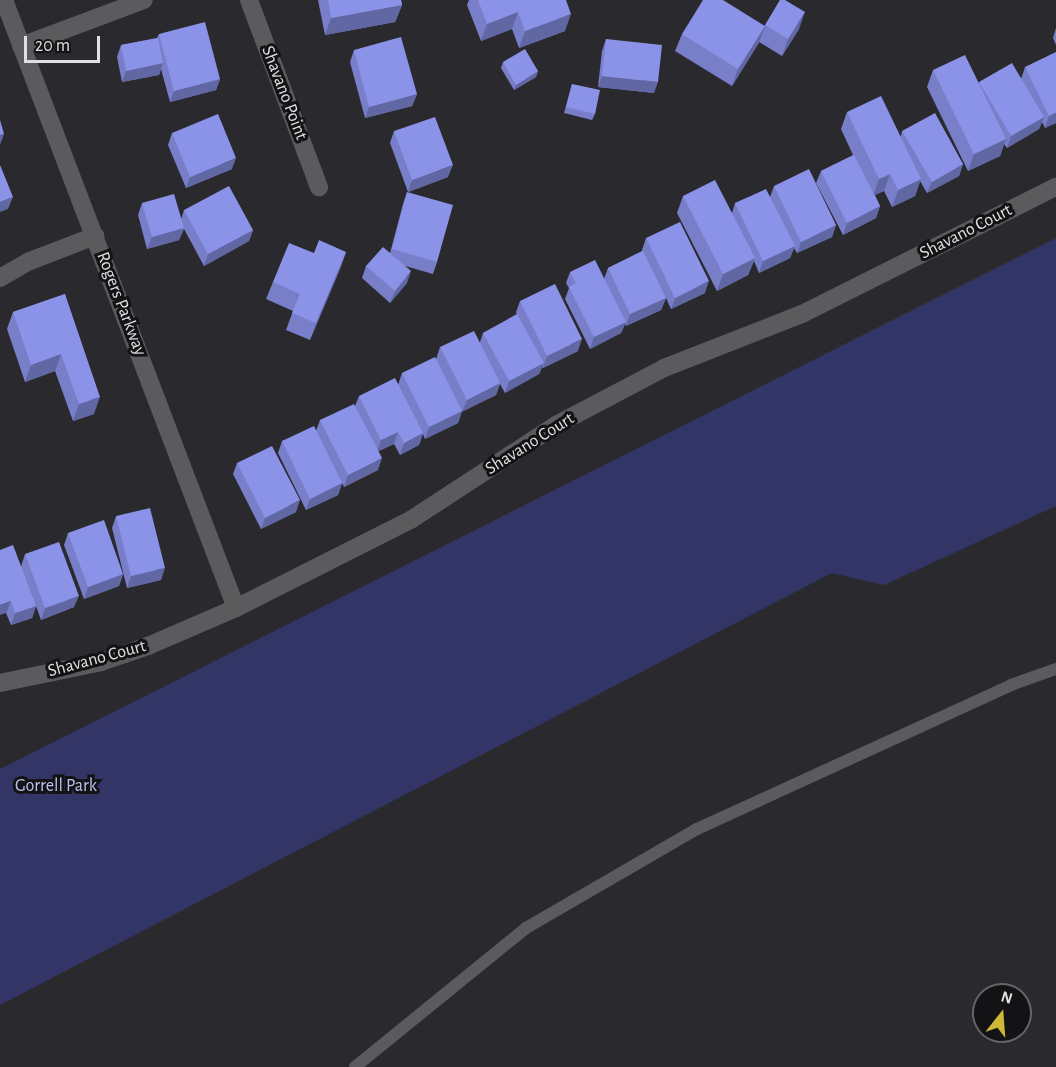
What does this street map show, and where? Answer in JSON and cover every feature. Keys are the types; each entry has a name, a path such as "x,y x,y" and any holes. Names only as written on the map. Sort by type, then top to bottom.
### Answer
{"street":[{"name":"Rogers Parkway","path":"4,0 236,608"},
{"path":"21,46 144,0"},
{"name":"Shavano Point","path":"249,0 319,187"},
{"name":"Shavano Court","path":"0,683 101,662 148,646 236,608 412,519 556,425 664,368 802,314 1056,187"},
{"path":"0,278 30,261 95,236"}],"lane":[{"path":"355,1067 526,928 687,835 1011,685 1056,669"}],"green space":[{"name":"Gorrell Park","path":"1056,238 1056,506 884,585 832,573 0,1005 0,769"}],"building":[{"path":"328,0 401,0 402,5 331,18"},
{"path":"478,0 566,0 571,14 525,31 518,12 487,24"},
{"path":"703,0 723,0 765,26 738,69 682,34"},
{"path":"780,0 785,0 805,12 788,39 765,25"},
{"path":"205,22 220,79 174,91 159,34"},
{"path":"401,37 417,94 369,107 354,50"},
{"path":"158,38 163,63 126,71 121,45"},
{"path":"606,39 662,45 658,82 602,76"},
{"path":"525,49 538,71 516,85 503,62"},
{"path":"1056,52 1056,113 1049,116 1025,67"},
{"path":"965,55 1006,139 974,154 933,70"},
{"path":"1012,63 1044,117 1011,136 979,82"},
{"path":"572,84 600,90 595,114 566,107"},
{"path":"881,96 921,179 898,190 890,174 879,179 847,112"},
{"path":"935,113 963,164 932,182 902,131"},
{"path":"218,114 236,158 190,177 172,133"},
{"path":"435,117 453,165 412,180 394,131"},
{"path":"0,120 4,134 0,135"},
{"path":"854,155 880,206 847,223 821,171"},
{"path":"0,165 13,197 0,202"},
{"path":"809,169 836,225 801,242 774,186"},
{"path":"715,180 755,258 723,274 683,196"},
{"path":"229,186 253,230 208,254 184,210"},
{"path":"766,189 795,246 763,261 735,203"},
{"path":"407,192 453,205 437,262 392,249"},
{"path":"174,194 184,228 152,237 142,203"},
{"path":"680,222 709,281 675,298 646,238"},
{"path":"319,240 346,252 316,323 292,313 300,294 273,282 289,243 314,253"},
{"path":"383,247 411,271 395,291 366,266"},
{"path":"643,251 666,298 630,314 608,268"},
{"path":"595,260 626,322 594,337 569,287 576,283 570,272"},
{"path":"555,284 582,339 547,356 520,301"},
{"path":"65,294 100,397 79,404 61,354 31,365 13,312"},
{"path":"517,314 544,363 509,381 483,333"},
{"path":"474,331 500,383 467,400 440,347"},
{"path":"435,357 462,411 429,427 402,373"},
{"path":"395,378 423,433 404,443 398,432 381,440 359,396"},
{"path":"354,404 382,458 348,475 320,420"},
{"path":"314,426 342,483 310,499 282,441"},
{"path":"272,446 300,500 265,518 237,463"},
{"path":"150,508 165,568 131,576 116,516"},
{"path":"104,520 123,574 88,587 68,533"},
{"path":"59,542 79,596 45,608 25,554"},
{"path":"13,545 36,606 15,613 11,601 0,605 0,550"}]}
